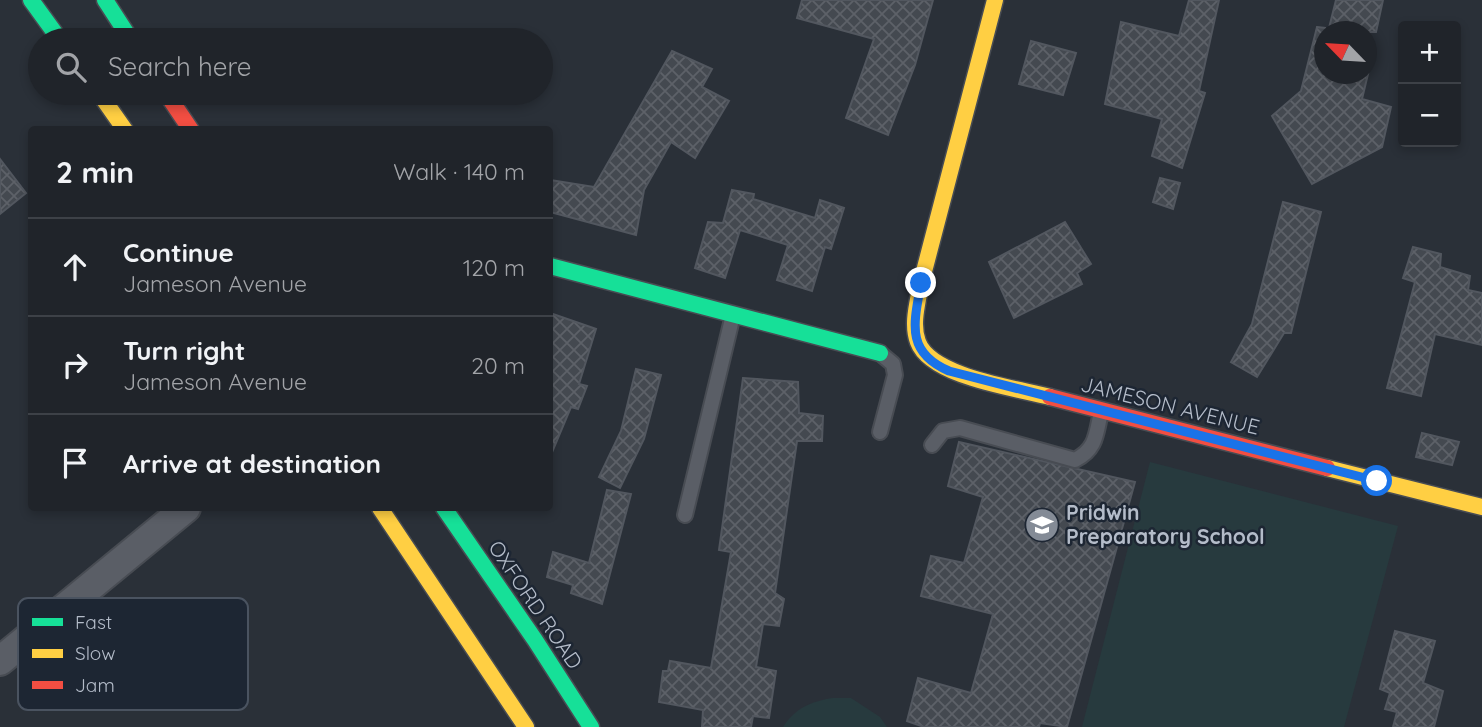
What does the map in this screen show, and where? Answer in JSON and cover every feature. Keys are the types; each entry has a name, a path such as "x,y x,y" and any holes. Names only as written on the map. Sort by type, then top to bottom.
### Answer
{"street":[{"path":"31,0 51,28"},
{"path":"105,0 123,28"},
{"name":"JAMESON AVENUE","path":"995,0 921,283 915,318 915,335 919,347 936,365 949,371 1482,507"},
{"path":"107,105 122,126"},
{"path":"174,105 188,126"},
{"path":"553,266 880,353"},
{"path":"77,598 182,511"},
{"path":"382,511 496,668 526,727"},
{"name":"OXFORD ROAD","path":"446,511 529,644 591,727"},
{"path":"0,661 18,646"}],"lane":[{"path":"685,515 733,314"},
{"path":"880,353 893,364 895,375 880,432"},
{"path":"932,445 943,431 960,428 1075,460 1087,454 1094,443 1101,410"}],"green space":[{"path":"1150,462 1398,526 1344,727 1082,727"},
{"path":"833,698 851,698 880,717 887,727 783,727 805,706"}],"building":[{"path":"802,0 933,0 915,65 888,135 846,118 874,39 797,18"},
{"path":"1189,0 1219,0 1199,91 1205,93 1182,168 1152,156 1162,119 1105,104 1121,22 1179,36"},
{"path":"1336,0 1383,0 1377,27 1377,21 1331,21"},
{"path":"1314,39 1314,84 1366,84 1362,99 1391,107 1382,147 1312,184 1272,116 1301,91"},
{"path":"1031,41 1076,53 1063,95 1019,84"},
{"path":"672,51 712,69 702,87 729,101 695,158 671,142 644,190 636,235 553,213 553,180 594,187"},
{"path":"0,159 26,193 0,214"},
{"path":"1160,178 1180,183 1173,209 1153,202"},
{"path":"732,190 754,194 753,199 815,218 820,200 844,208 831,249 825,247 812,291 777,280 788,245 740,230 725,278 695,268 708,222 723,223"},
{"path":"1283,202 1321,212 1291,333 1284,333 1257,377 1231,362 1252,324"},
{"path":"1065,222 1091,264 1077,273 1082,284 1014,318 989,262"},
{"path":"1413,247 1441,254 1440,267 1470,276 1468,290 1482,293 1482,345 1435,334 1421,396 1387,388 1415,282 1403,278"},
{"path":"553,314 596,329 579,384 587,386 578,409 571,407 553,450"},
{"path":"636,369 661,375 644,439 620,488 599,477 621,431"},
{"path":"743,378 798,382 799,413 823,416 822,441 797,441 775,593 784,599 779,626 763,624 756,667 776,671 769,718 753,716 751,727 702,727 703,710 659,702 663,671 668,671 670,661 711,668 731,552 719,550"},
{"path":"1422,433 1459,442 1452,465 1416,457"},
{"path":"959,442 1135,482 1067,727 1040,723 1039,727 924,727 907,721 918,678 971,693 993,614 921,596 931,556 964,563 983,497 948,486"},
{"path":"607,490 631,494 602,604 571,593 573,585 547,577 553,552 589,563"},
{"path":"1395,631 1435,641 1423,683 1443,691 1434,727 1393,727 1397,712 1385,709 1390,693 1380,689"}],"traffic: fast":[{"path":"31,0 51,28"},
{"path":"105,0 123,28"},
{"path":"553,267 880,353"},
{"path":"446,511 591,727"}],"traffic: slow":[{"path":"995,0 921,283 915,328 918,342 926,354 939,364 976,379 1050,397"},
{"path":"107,105 122,126"},
{"path":"1327,468 1482,507"},
{"path":"382,511 526,727"}],"traffic: jam":[{"path":"174,105 188,126"},
{"path":"1050,397 1327,468"}],"place":[{"name":"Pridwin Preparatory School","path":"1042,525"}],"route":[{"path":"921,283 915,335 926,357 949,371 1377,481"}]}
